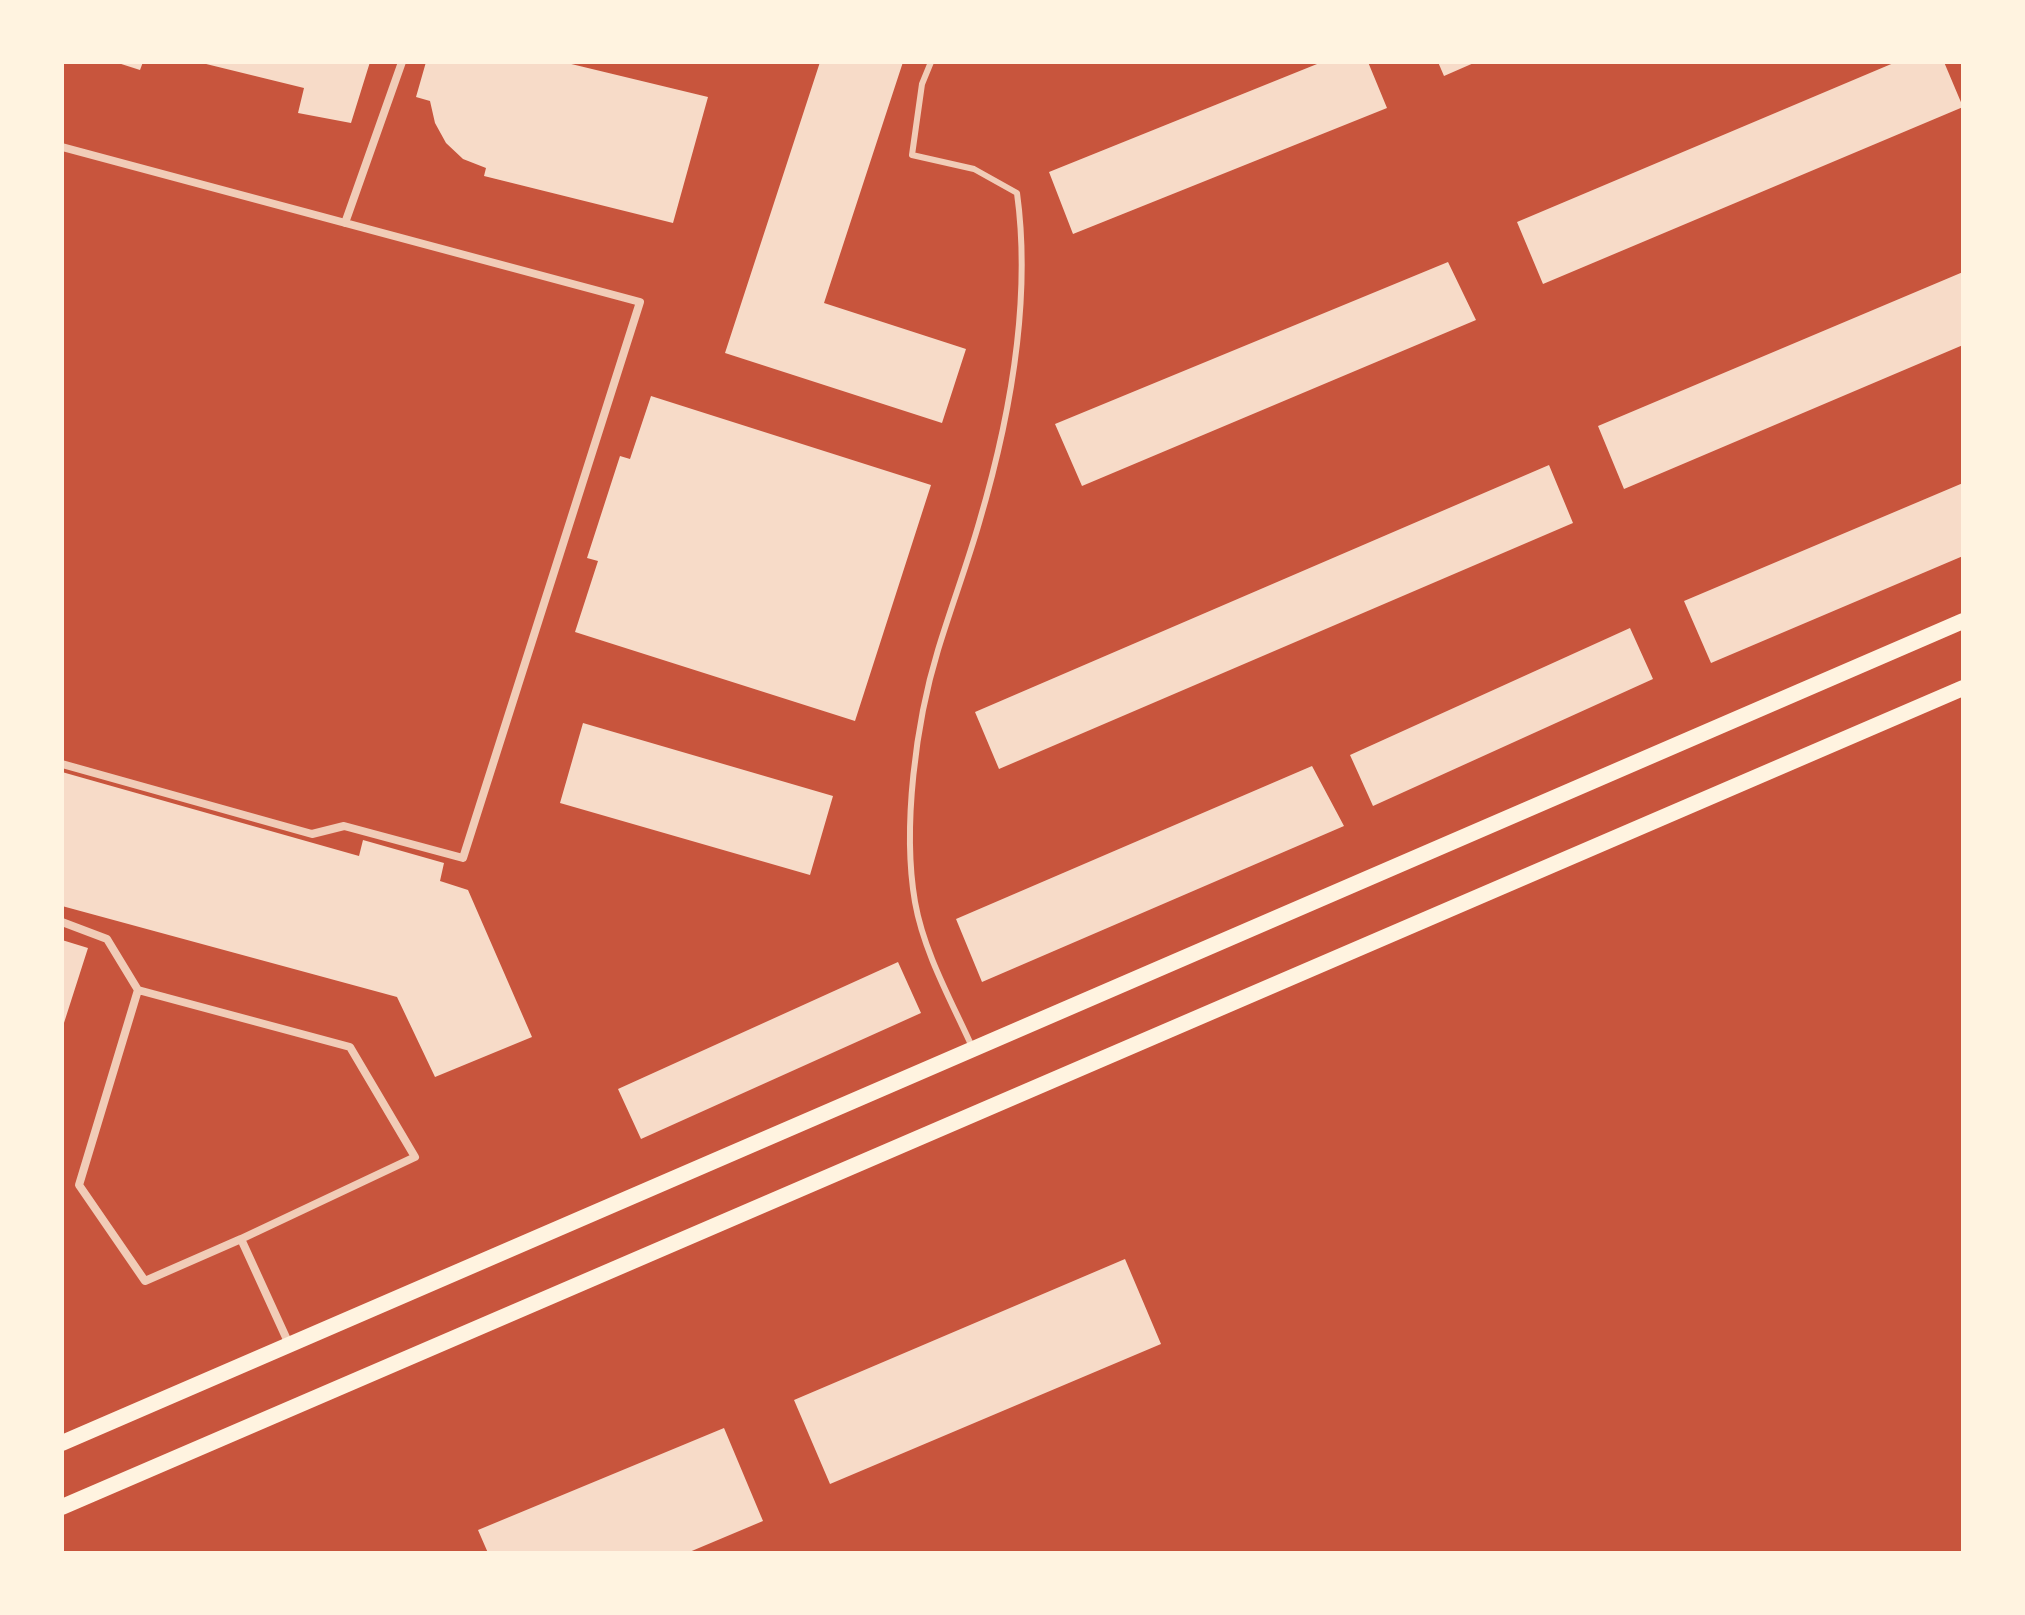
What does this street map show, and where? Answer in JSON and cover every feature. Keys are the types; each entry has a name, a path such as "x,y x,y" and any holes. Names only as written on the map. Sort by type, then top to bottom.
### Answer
{"main road":[{"path":"62,1443 1963,621"},
{"path":"62,1507 1963,688"}],"street":[{"path":"345,223 402,62"},
{"path":"62,147 640,302 463,858 344,826 312,834 62,764"},
{"path":"62,922 107,939 138,990 350,1047 415,1157 145,1281 79,1185 138,990"},
{"path":"241,1239 289,1344"}],"lane":[{"path":"931,62 922,84 912,155 974,169 1017,193 1023,238 1008,410 980,522 937,653 913,765 910,842 915,902 927,946 973,1049"}],"building":[{"path":"115,62 143,62 140,70"},
{"path":"198,62 370,62 351,123 298,113 304,88"},
{"path":"426,62 563,62 708,97 673,223 484,176 486,168 463,159 446,143 435,123 430,101 416,97"},
{"path":"820,62 903,62 824,303 966,349 942,423 725,353"},
{"path":"1322,62 1368,62 1387,108 1073,234 1049,172"},
{"path":"1438,62 1476,62 1444,76"},
{"path":"1896,62 1944,62 1963,107 1543,284 1517,222"},
{"path":"1448,262 1476,320 1082,486 1055,424"},
{"path":"1963,272 1963,345 1624,489 1598,426"},
{"path":"651,396 931,485 855,721 575,632 598,561 587,558 620,456 630,459"},
{"path":"1549,465 1573,523 999,769 975,712"},
{"path":"1963,483 1963,556 1711,663 1684,601"},
{"path":"1630,628 1653,679 1373,806 1350,755"},
{"path":"583,723 833,796 810,875 560,803"},
{"path":"1312,766 1344,826 982,982 956,919"},
{"path":"62,772 359,856 363,840 444,863 440,881 468,890 532,1037 435,1077 397,997 62,906"},
{"path":"62,940 88,948 63,1026 62,1026"},
{"path":"898,962 921,1013 641,1139 618,1089"},
{"path":"1125,1259 1161,1344 830,1484 794,1400"},
{"path":"724,1428 763,1521 687,1553 488,1553 478,1530"}]}
